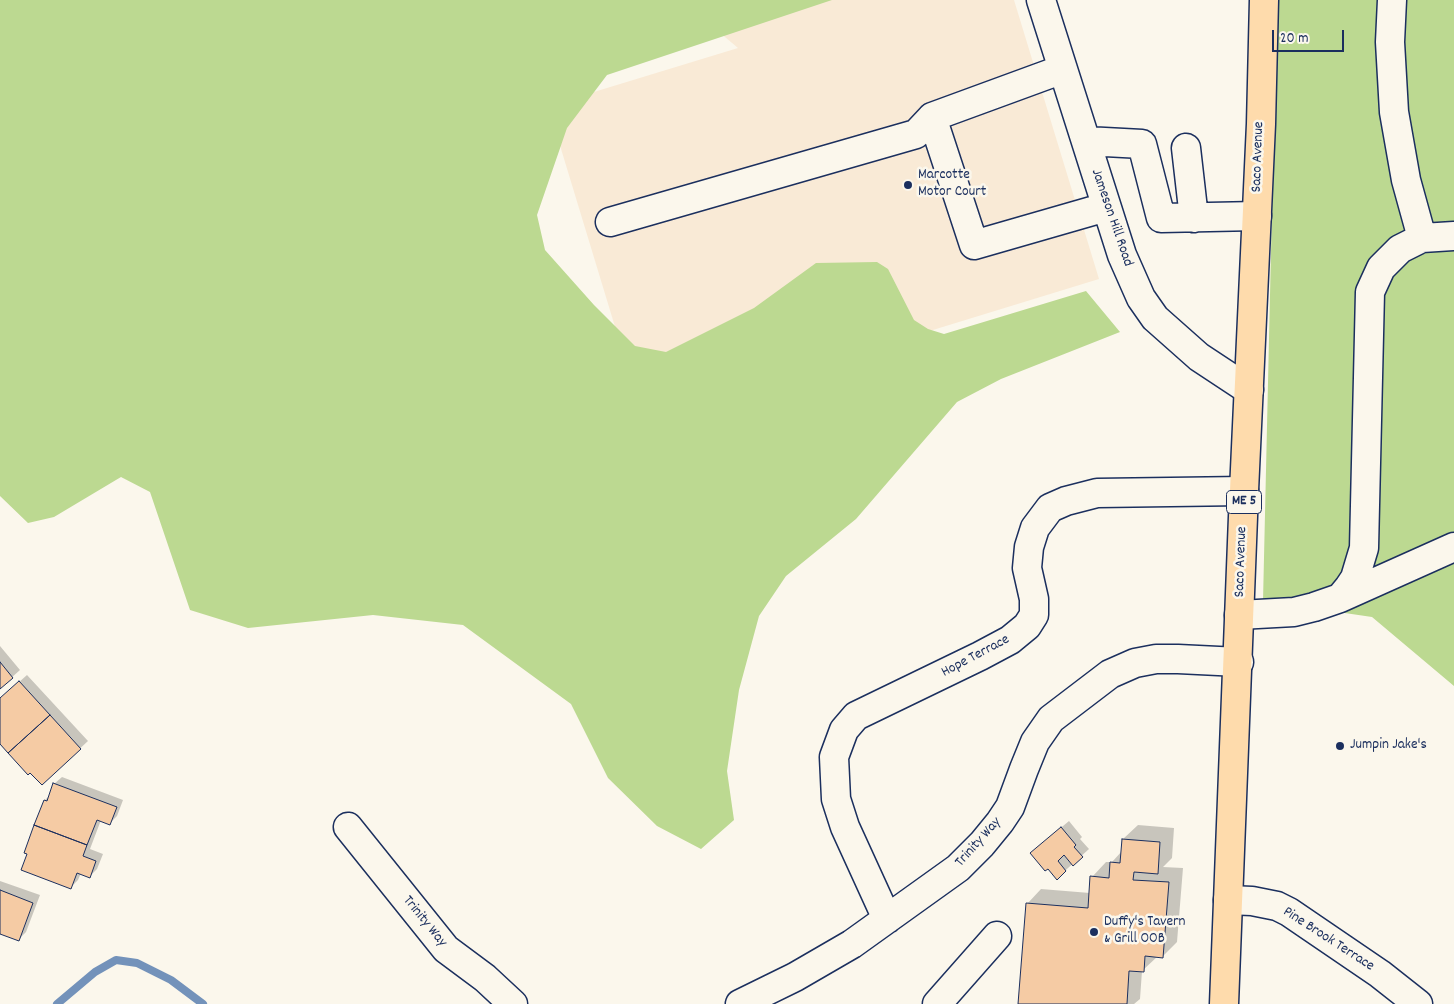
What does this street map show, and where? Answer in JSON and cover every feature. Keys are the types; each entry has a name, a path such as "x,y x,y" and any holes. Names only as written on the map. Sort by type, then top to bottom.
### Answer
{"main road":[{"name":"Saco Avenue","path":"1224,1004 1257,216 1264,0"}],"street":[{"name":"Jameson Hill Road","path":"1041,0 1122,255 1141,298 1155,318 1198,357 1249,390"},
{"path":"1392,0 1390,42 1394,112 1406,180 1422,238"},
{"path":"610,222 916,134 932,118 1063,69"},
{"path":"932,118 974,245 1106,206"},
{"path":"1086,141 1142,144 1160,218 1257,216"},
{"path":"1186,148 1194,218"},
{"path":"1340,598 1355,578 1364,548 1370,292 1381,268 1400,249 1422,238 1454,236"},
{"name":"Hope Terrace","path":"886,919 845,827 836,799 834,757 844,730 856,716 980,656 1010,640 1026,626 1034,615 1034,598 1027,568 1029,547 1035,528 1050,508 1066,501 1097,493 1244,491"},
{"path":"1239,615 1294,612 1314,607 1449,557"},
{"name":"Trinity Way","path":"740,1004 795,977 852,944 958,868 982,844 1010,807 1036,742 1052,719 1110,674 1134,663 1156,659 1178,658 1239,662"},
{"name":"Trinity Way","path":"348,827 446,949 485,978 513,1004"},
{"name":"Pine Brook Terrace","path":"1228,900 1252,901 1277,906 1289,912 1380,974 1418,1004"},
{"path":"937,1004 997,936"}],"shaded area":[{"path":"681,0 1014,0 1099,279 643,419 548,106 738,48"}],"green space":[{"path":"0,0 832,0 607,75 567,128 537,215 545,250 594,305 635,346 666,352 754,308 816,263 877,262 888,269 914,320 928,329 944,334 1086,291 1120,332 1001,379 957,402 856,519 786,576 759,616 739,690 727,771 734,820 701,849 657,826 608,778 571,704 463,625 373,615 248,628 190,610 150,492 121,477 54,517 28,523 0,496"},
{"path":"1273,0 1454,0 1454,686 1372,617 1263,601 1274,120"}],"building":[{"path":"0,662 13,678 0,689"},
{"path":"19,681 50,715 8,753 0,744 0,698"},
{"path":"50,715 81,749 42,785 30,773 28,775 8,753"},
{"path":"53,783 117,807 110,825 97,820 87,845 34,825 44,800 47,801"},
{"path":"34,825 87,845 83,856 96,861 90,878 77,873 71,889 21,870 27,854 24,853"},
{"path":"1061,827 1083,857 1073,866 1064,855 1058,861 1066,871 1057,880 1048,869 1045,871 1030,853"},
{"name":"Duffy's Tavern & Grill OOB","path":"1122,839 1160,842 1158,874 1134,872 1133,880 1169,882 1163,958 1145,956 1144,972 1129,971 1127,1004 1018,1004 1026,903 1088,908 1090,876 1109,878 1110,862 1120,863"},
{"path":"0,890 33,903 19,941 0,934"}],"waterway":[{"path":"57,1004 95,972 116,960 137,963 171,980 203,1004"}],"place":[{"name":"Marcotte Motor Court","path":"908,185"},
{"name":"Jumpin Jake's","path":"1340,746"},
{"name":"Duffy's Tavern & Grill OOB","path":"1094,932"}]}
